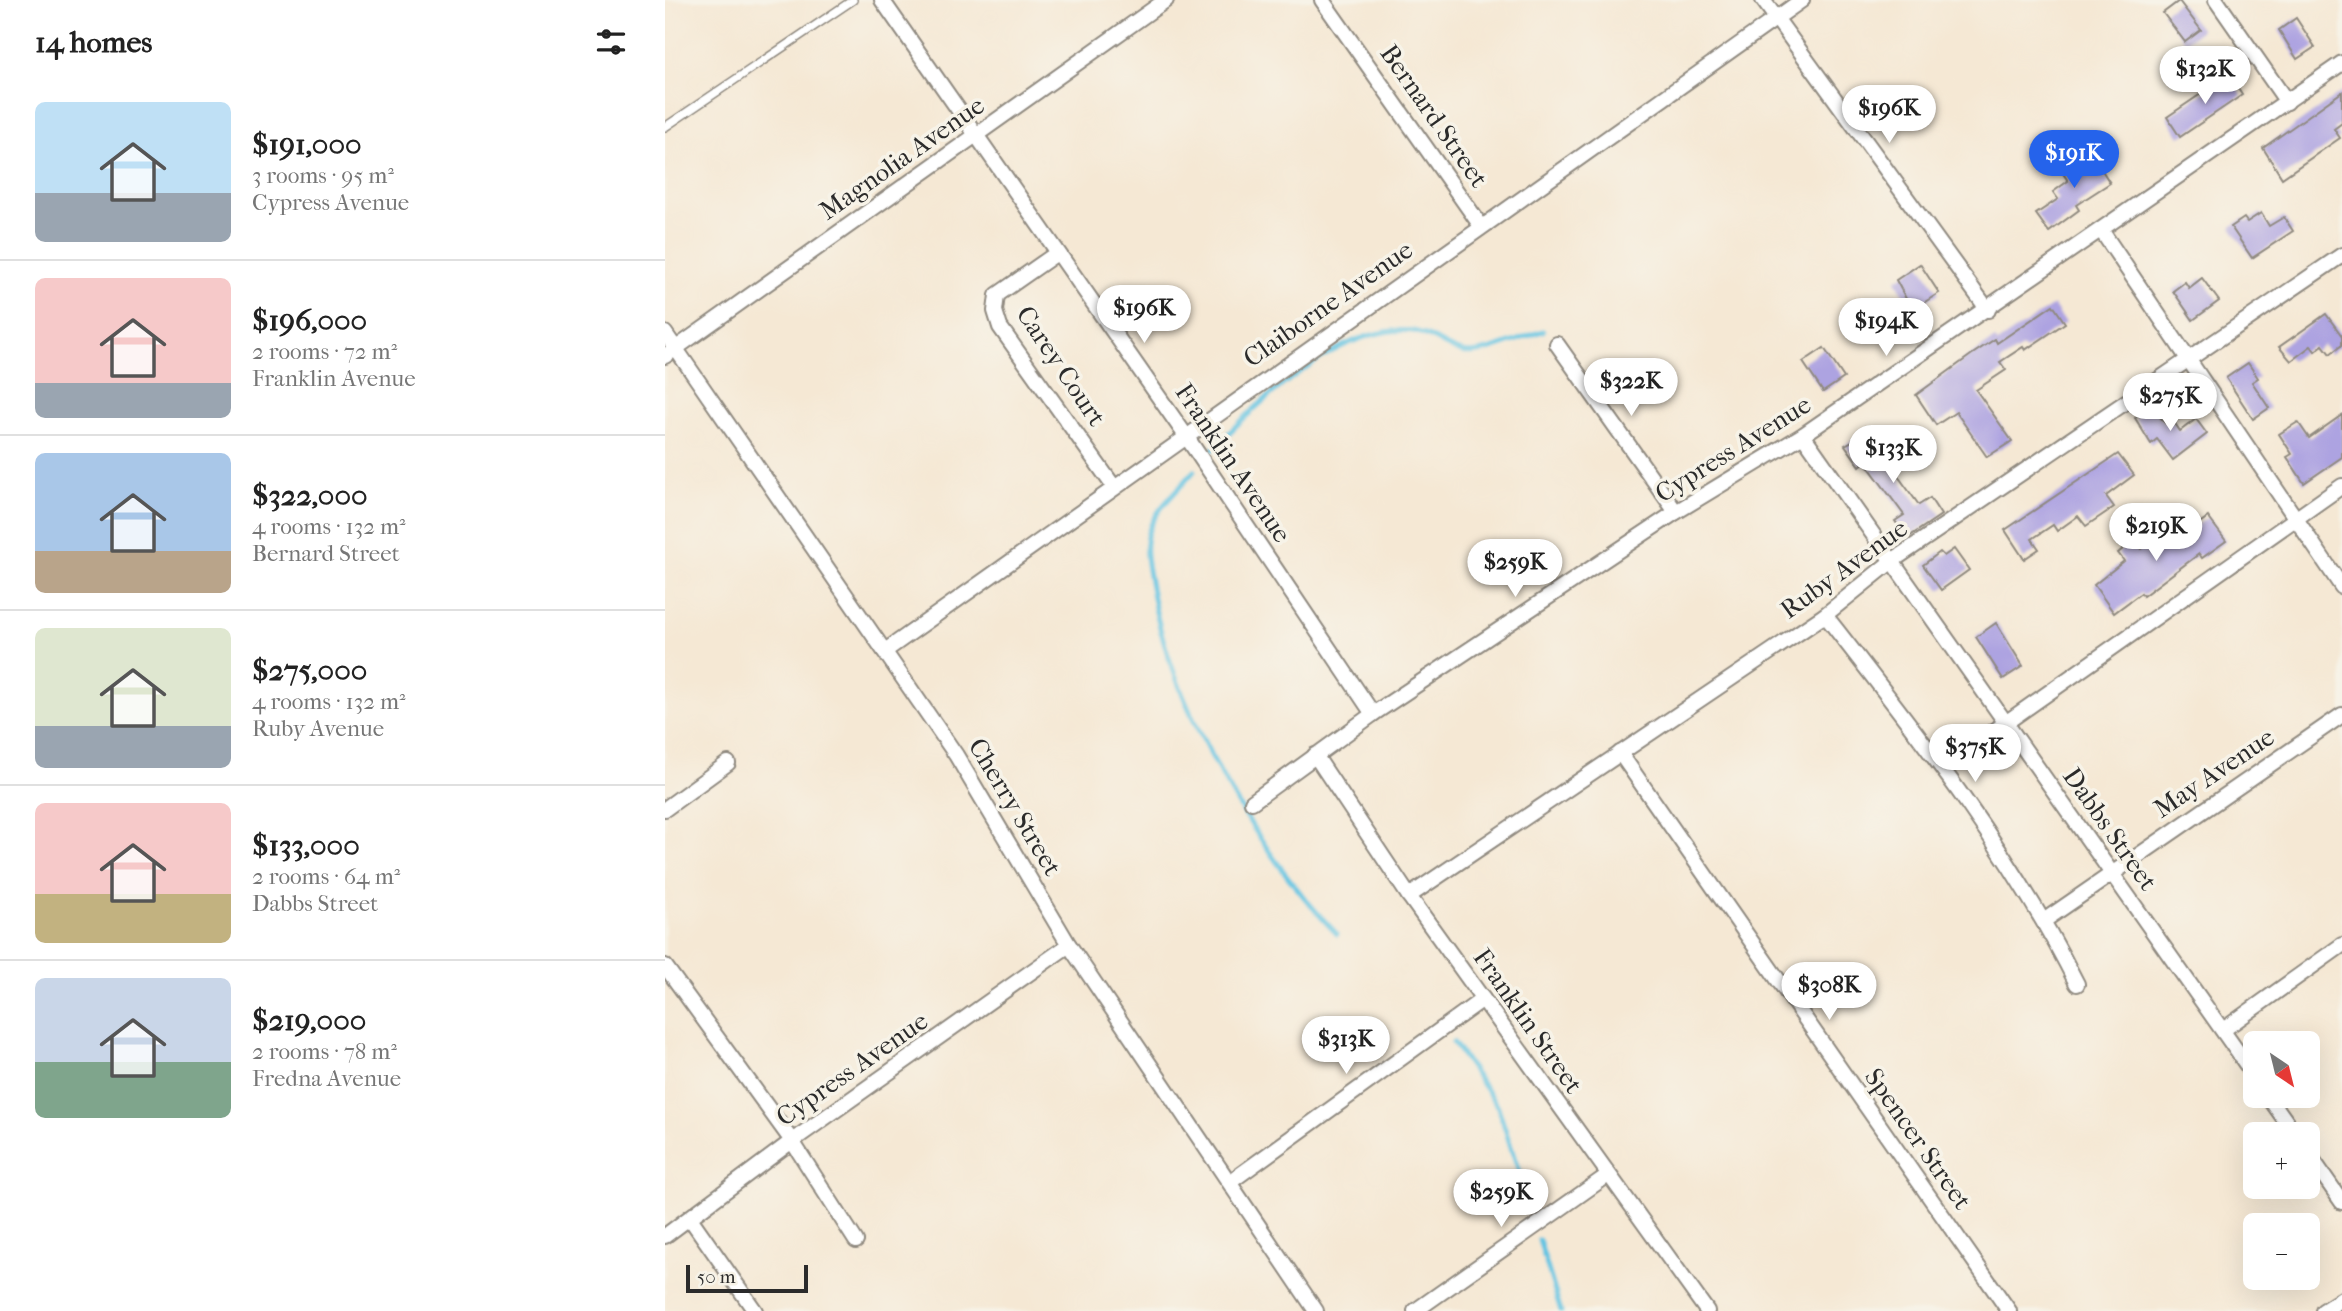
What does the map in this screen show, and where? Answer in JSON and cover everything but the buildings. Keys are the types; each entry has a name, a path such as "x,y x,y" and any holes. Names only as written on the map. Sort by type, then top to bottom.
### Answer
{"street":[{"name":"Franklin Avenue","path":"882,0 978,134 1057,253 1186,436 1373,714"},
{"name":"Magnolia Avenue","path":"670,352 1167,0"},
{"name":"Bernard Street","path":"1322,0 1481,226"},
{"path":"1763,0 1988,310"},
{"name":"Claiborne Avenue","path":"885,651 1802,0"},
{"path":"2217,0 2287,102"},
{"name":"Cypress Avenue","path":"1252,802 1373,714 1676,512 1803,435 1988,310 2342,63"},
{"path":"2101,230 2190,360 2293,519 2342,587"},
{"name":"Carey Court","path":"1057,253 997,295 995,311 1000,327 1114,487"},
{"name":"Ruby Avenue","path":"1409,896 1825,615 1892,561 2342,255"},
{"name":"Cherry Street","path":"665,333 670,352 885,651 986,802 1069,945 1316,1311"},
{"path":"1557,344 1676,512"},
{"name":"Dabbs Street","path":"1803,435 2243,1059"},
{"path":"1943,767 2342,486"},
{"path":"1825,615 1943,767 2045,920 2077,984"},
{"name":"May Avenue","path":"2045,920 2342,715"},
{"name":"Spencer Street","path":"1620,753 2009,1311"},
{"name":"Franklin Street","path":"1315,755 1409,896 1707,1311"},
{"path":"665,809 728,763"},
{"name":"Cypress Avenue","path":"665,1236 792,1141 1069,945"},
{"path":"2223,1030 2342,945"},
{"path":"665,966 792,1141 856,1241"},
{"path":"1230,1182 1483,999"},
{"path":"2320,1165 2336,1181 2342,1202"},
{"path":"1415,1311 1608,1175"},
{"path":"689,1217 755,1311"},
{"path":"2323,1311 2342,1299"}],"lane":[{"path":"665,127 853,0"}],"waterway":[{"path":"1212,450 1277,389 1330,352 1358,339 1386,332 1413,331 1456,350 1470,353 1491,349 1543,331"},
{"path":"1194,471 1157,514 1147,537 1147,566 1161,633 1177,679 1220,773 1276,860 1337,934"},
{"path":"1453,1042 1498,1107 1531,1209"},
{"path":"1539,1240 1561,1311"}]}
